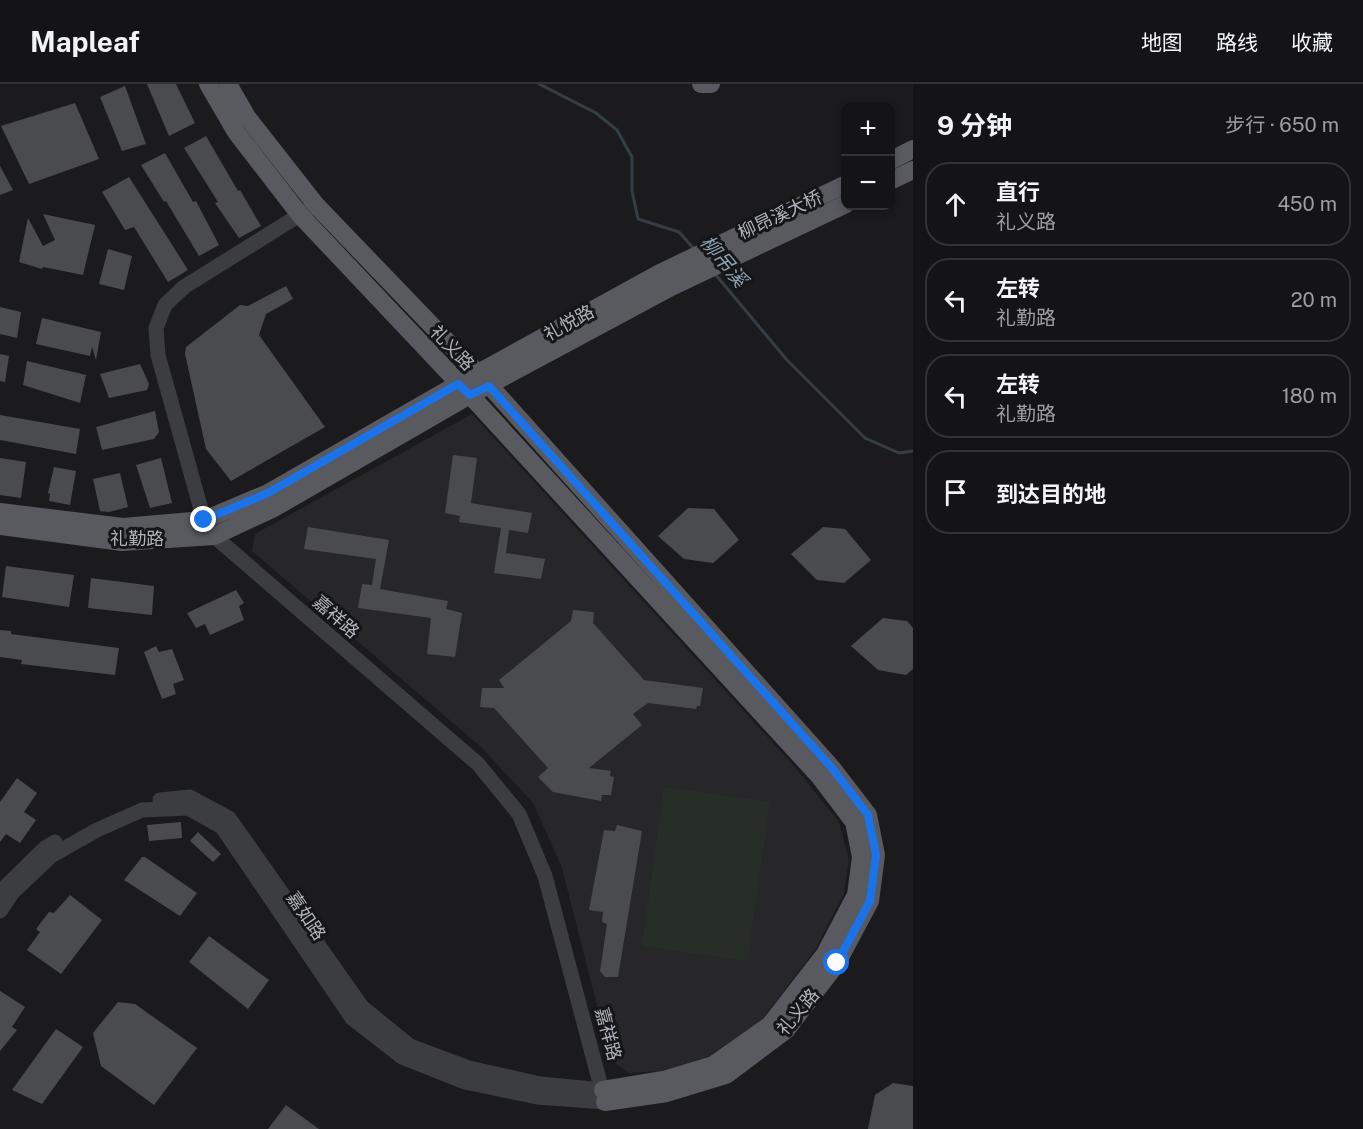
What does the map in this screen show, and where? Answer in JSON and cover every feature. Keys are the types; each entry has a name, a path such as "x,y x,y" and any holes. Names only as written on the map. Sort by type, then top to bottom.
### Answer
{"main road":[{"name":"礼义路","path":"208,84 236,132 300,215 464,389 820,777 854,822 861,857 856,895 825,954 770,1025 713,1065 604,1096"},
{"name":"礼义路","path":"228,84 247,117 316,205 483,380 832,768 868,815 876,855 870,901 837,963 786,1030 726,1075 667,1093 604,1096"},
{"path":"701,84 711,84"},
{"path":"895,159 913,149"},
{"path":"895,179 913,170"},
{"name":"柳昂溪大桥","path":"667,280 841,196"},
{"name":"礼悦路","path":"483,380 667,280"},
{"name":"礼勤路","path":"0,512 123,527 204,520 268,493 483,380"},
{"name":"礼勤路","path":"0,526 122,542 214,536 274,508 464,389"}],"street":[{"name":"嘉祥路","path":"316,205 184,287 165,305 156,328 158,355 204,520 214,536 478,764 519,814 545,876 604,1096"},
{"name":"嘉如路","path":"0,892 45,848 92,822 139,801 190,797 229,818 362,1007 410,1046 469,1068 604,1096"},
{"name":"嘉如路","path":"0,911 12,893 51,856 97,830 142,810 188,808 222,827 352,1018 402,1057 465,1082 537,1097 604,1096"}],"shaded area":[{"path":"472,414 795,767 839,822 849,859 844,894 815,950 761,1021 708,1057 661,1071 630,1073 611,1061 562,868 533,803 481,747 252,551 255,534"},
{"path":"664,787 770,802 747,961 642,946"}],"building":[{"path":"147,84 176,84 195,123 169,136"},
{"path":"125,86 146,144 122,151 100,97"},
{"path":"75,103 99,159 29,184 1,126"},
{"path":"206,136 261,226 239,238 215,203 218,202 184,148"},
{"path":"165,153 193,202 196,201 219,245 199,256 141,165"},
{"path":"0,166 13,190 0,195"},
{"path":"129,177 188,270 168,282 134,227 125,230 102,192"},
{"path":"43,214 95,225 83,275 43,267 42,269 19,262 28,218 43,246 55,240"},
{"path":"108,249 132,256 124,290 99,284"},
{"path":"286,286 293,299 266,314 259,335 325,427 231,481 206,449 185,354 186,347 240,305 248,306"},
{"path":"0,307 21,312 17,338 0,334"},
{"path":"42,318 101,332 96,360 92,347 90,356 36,344"},
{"path":"0,354 9,356 5,382 0,381"},
{"path":"27,361 86,375 80,403 23,385"},
{"path":"140,364 149,384 147,390 109,398 100,374"},
{"path":"155,411 159,432 154,439 102,450 96,427"},
{"path":"0,415 80,429 76,454 0,440"},
{"path":"453,455 477,458 471,503 532,513 528,533 509,530 506,553 545,559 541,579 494,573 501,528 459,522 460,516 445,513"},
{"path":"0,458 26,462 21,498 0,495"},
{"path":"161,458 172,503 150,508 136,465"},
{"path":"54,467 76,471 70,505 49,501 50,494 48,493"},
{"path":"120,473 128,507 109,512 100,511 93,479"},
{"path":"688,508 714,509 739,540 713,563 684,559 658,536"},
{"path":"308,527 389,540 380,589 448,601 446,609 462,613 455,657 427,654 431,618 358,608 362,584 372,585 376,559 304,549"},
{"path":"823,527 845,529 871,560 844,583 817,580 791,554"},
{"path":"6,566 74,575 69,607 2,597"},
{"path":"91,578 154,586 152,615 88,608"},
{"path":"236,590 244,603 239,606 244,620 210,635 205,624 196,628 187,613"},
{"path":"573,610 594,612 593,623 644,680 703,688 700,706 696,709 648,703 633,714 642,725 589,768 611,771 610,776 614,777 611,795 602,795 601,801 553,792 538,777 548,768 494,708 480,707 482,688 504,688 499,680 571,621"},
{"path":"883,618 907,621 913,628 913,669 906,675 878,670 851,646"},
{"path":"0,630 11,631 11,634 119,648 115,675 21,664 22,660 0,657"},
{"path":"156,646 159,652 172,649 184,680 173,684 176,694 162,699 144,652"},
{"path":"17,778 37,793 24,812 36,820 20,843 6,834 0,842 0,802"},
{"path":"181,822 182,838 149,841 147,825"},
{"path":"617,825 642,831 618,977 605,977 600,971 607,924 602,922 603,912 589,910 604,830 615,831"},
{"path":"198,832 221,854 213,862 190,841"},
{"path":"142,857 197,893 180,916 124,880"},
{"path":"70,895 102,920 61,974 27,950 40,932 36,929 49,912 54,913"},
{"path":"209,936 269,980 248,1009 189,962"},
{"path":"0,991 25,1007 12,1027 17,1030 0,1051"},
{"path":"118,1002 135,1004 197,1048 154,1105 101,1066 93,1033"},
{"path":"56,1029 83,1047 42,1104 12,1090"},
{"path":"893,1083 913,1086 913,1129 868,1129 875,1095"},
{"path":"286,1105 319,1129 268,1129"}],"waterway":[{"name":"柳吊溪","path":"539,84 596,113 617,130 632,157 632,191 638,219 679,232 695,250"},
{"name":"柳吊溪","path":"715,274 787,360 865,438 899,453 913,451"}],"route":[{"path":"204,520 268,493 458,384 470,395 489,386 832,768 868,815 876,855 870,901 837,963"}]}
